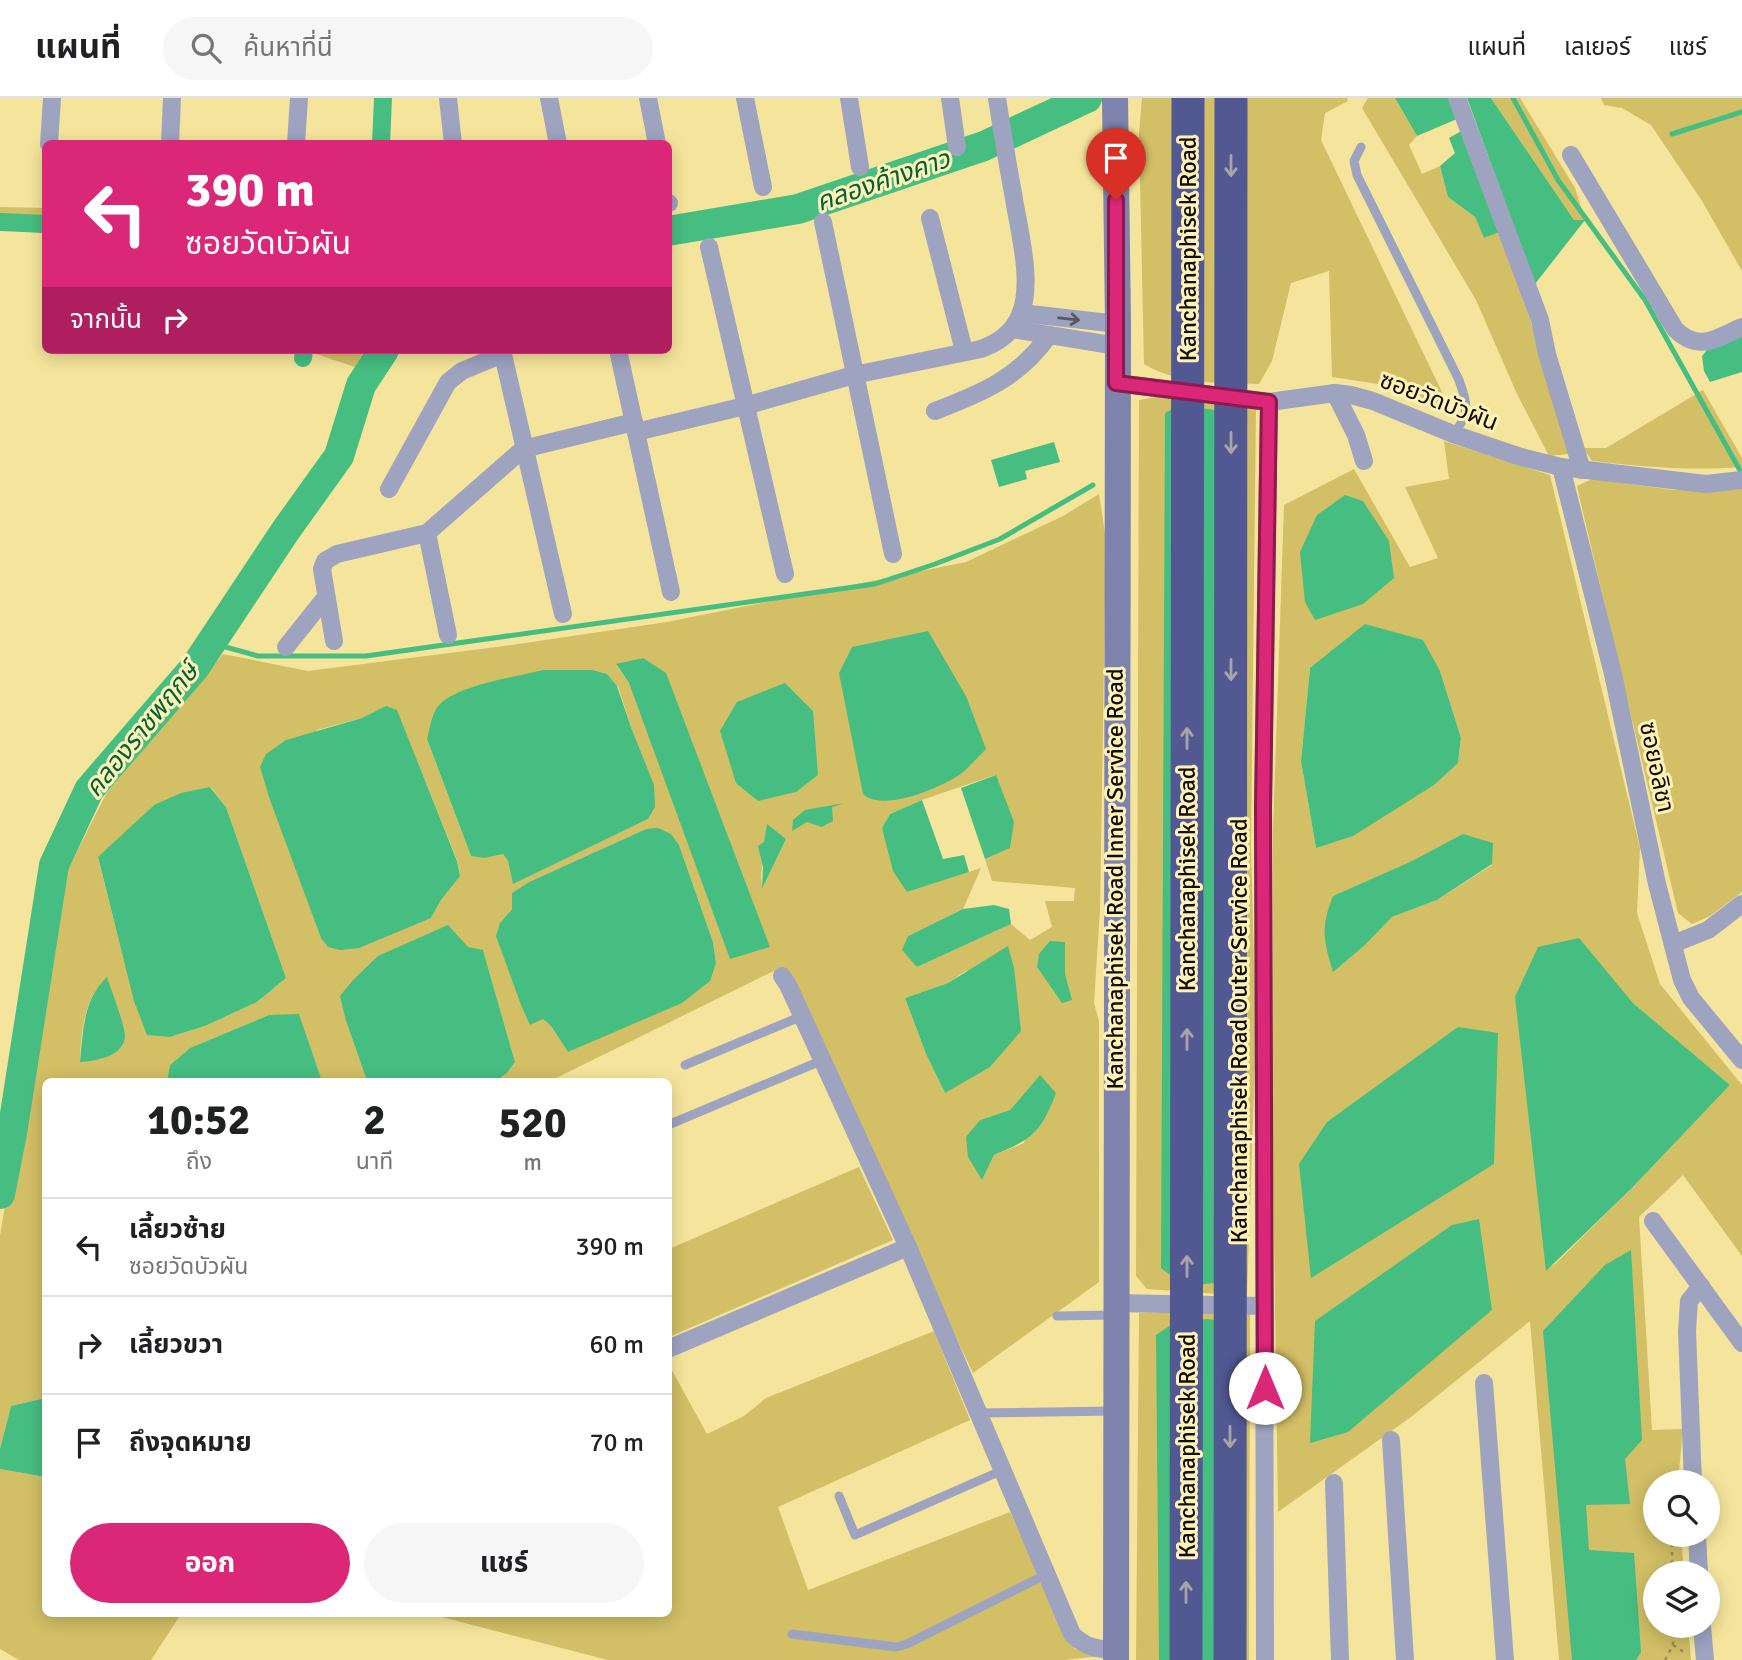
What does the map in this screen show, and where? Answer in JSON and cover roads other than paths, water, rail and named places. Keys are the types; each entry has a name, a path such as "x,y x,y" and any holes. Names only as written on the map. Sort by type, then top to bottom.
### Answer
{"highway":[{"name":"Kanchanaphisek Road","path":"1186,1660 1188,98"},
{"name":"Kanchanaphisek Road","path":"1230,1660 1231,98"}],"main road":[{"name":"Kanchanaphisek Road Inner Service Road","path":"1115,98 1116,1655"}],"street":[{"path":"49,140 52,98"},
{"path":"170,140 172,98"},
{"path":"296,140 299,98"},
{"path":"448,98 453,140"},
{"path":"549,98 557,140"},
{"path":"648,98 656,140"},
{"path":"745,98 764,187"},
{"path":"849,98 860,167"},
{"path":"950,98 957,147"},
{"path":"334,640 325,597 322,569 325,561 337,554 427,533 523,449 745,406 854,375 993,345 1017,321 1025,286 1024,257 997,98"},
{"path":"1457,98 1533,300 1567,426 1582,470"},
{"path":"1571,155 1675,330 1695,343 1707,342 1742,327"},
{"path":"930,218 964,351"},
{"path":"823,222 893,554"},
{"path":"709,247 785,574"},
{"path":"1017,321 1117,335"},
{"path":"1017,321 1049,335 1117,335"},
{"path":"935,411 996,386 1036,354 1049,335"},
{"path":"389,489 448,382 462,371 498,354"},
{"path":"502,354 563,614"},
{"path":"619,354 671,592"},
{"name":"ซอยวัดบัวผัน","path":"1116,383 1269,402 1335,393 1351,395 1373,401 1453,434 1521,457 1561,467 1706,484 1740,481"},
{"path":"1335,393 1356,435 1364,461"},
{"name":"Kanchanaphisek Road Outer Service Road","path":"1265,1660 1263,808 1269,402"},
{"name":"ซอยอลิชา","path":"1561,467 1612,674 1657,884 1682,979 1691,998 1742,1060"},
{"path":"427,533 448,635"},
{"path":"286,647 325,597"},
{"path":"1673,944 1707,930 1742,904"},
{"path":"782,975 908,1247 1072,1634 1091,1648 1116,1655"},
{"path":"1653,1222 1742,1343"},
{"path":"672,1347 908,1247"},
{"path":"1693,1470 1687,1331 1689,1301 1701,1286"},
{"path":"1116,1309 1264,1306"},
{"path":"1484,1383 1505,1660"},
{"path":"1391,1440 1405,1660"},
{"path":"1334,1483 1340,1660"},
{"path":"1703,1638 1705,1660"}],"lane":[{"path":"1361,147 1354,161 1357,175 1459,380 1466,402 1465,416 1453,434"},
{"path":"685,1065 802,1016"},
{"path":"672,1123 823,1060"},
{"path":"1057,1316 1116,1309"},
{"path":"978,1413 1116,1411"},
{"path":"839,1496 855,1535 1003,1470"},
{"path":"792,1634 896,1647 918,1639 1047,1574"}],"waterway":[{"path":"381,140 383,98"},
{"name":"คลองค้างคาว","path":"672,230 798,209 984,146 1087,98"},
{"path":"1513,98 1558,180 1645,300 1742,474"},
{"path":"1672,134 1742,112"},
{"path":"0,222 42,224"},
{"path":"303,358 304,354"},
{"name":"คลองราชพฤกษ์","path":"0,1194 54,865 89,790 195,667 339,456 361,385 381,354"},
{"path":"211,643 258,656 366,656 875,584 1000,539 1093,485"}]}
